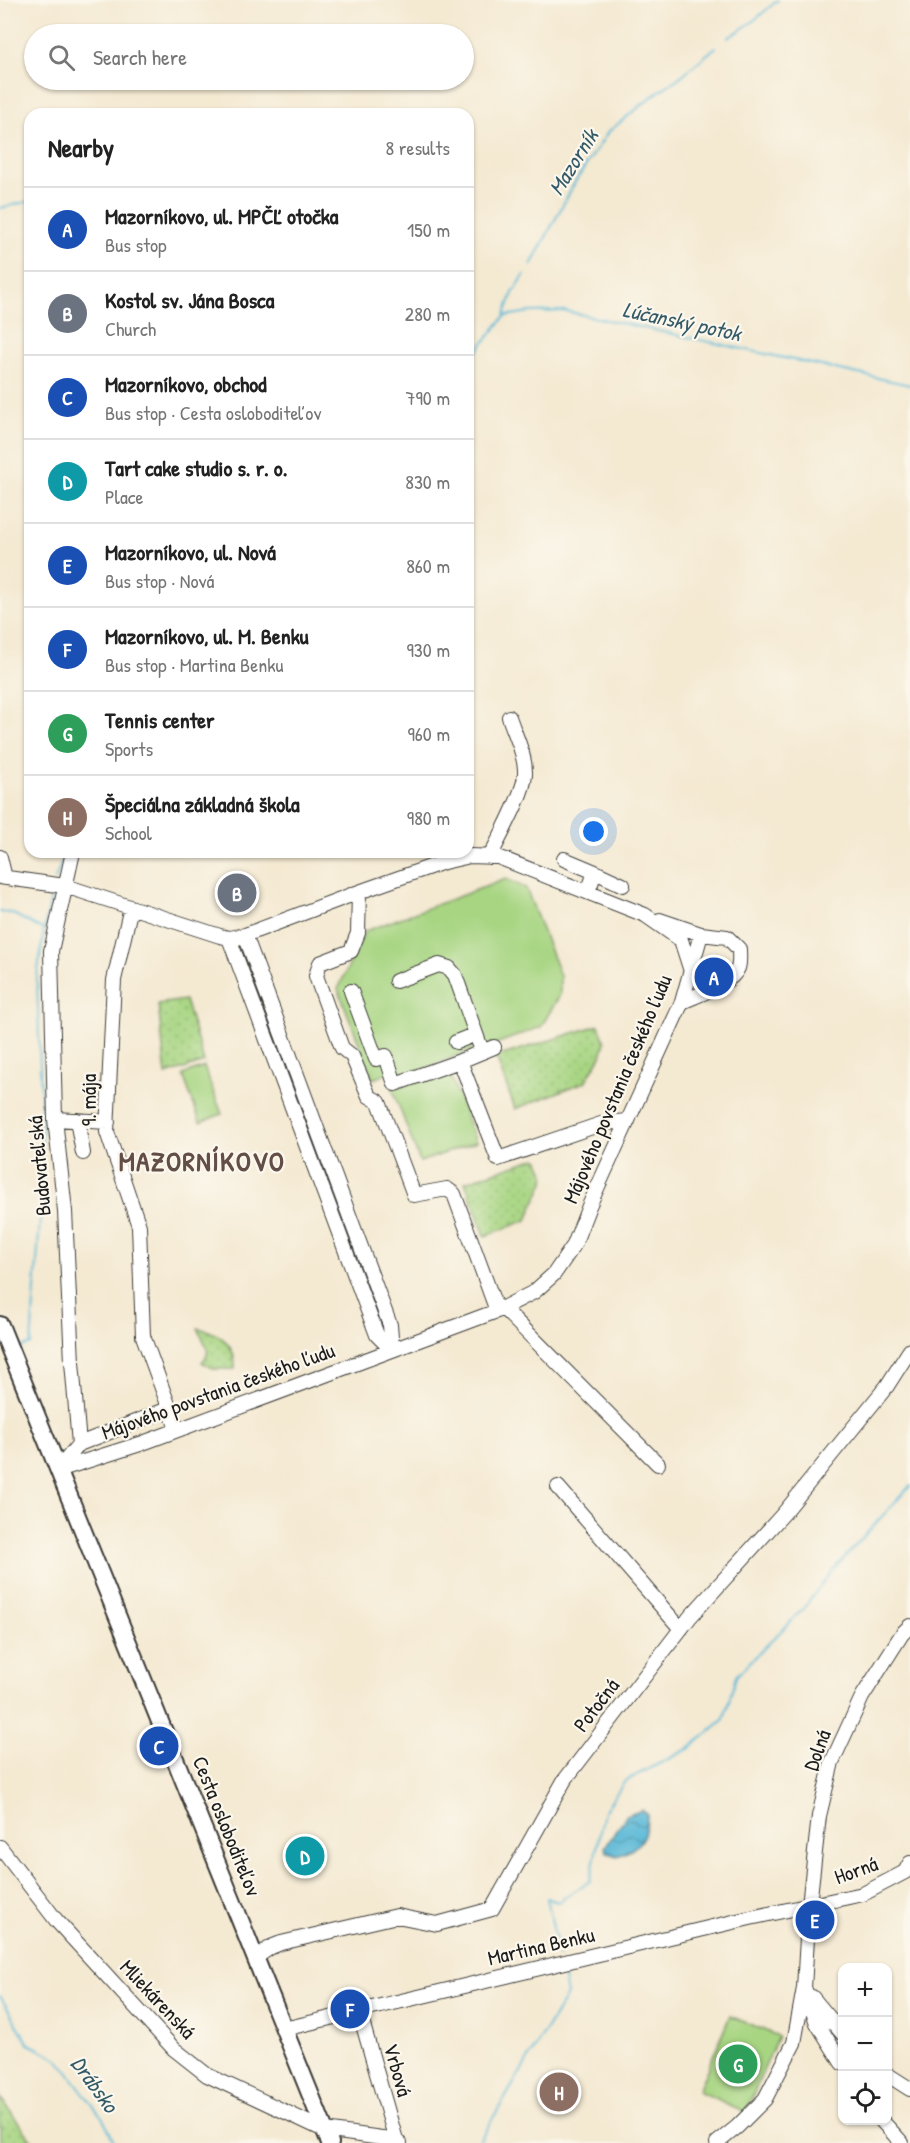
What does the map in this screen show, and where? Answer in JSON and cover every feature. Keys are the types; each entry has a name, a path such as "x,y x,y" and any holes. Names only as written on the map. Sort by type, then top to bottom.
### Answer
{"main road":[{"name":"Cesta osloboditeľov","path":"0,1326 327,2137"}],"street":[{"path":"490,856 515,805 525,777 523,759 509,717"},
{"name":"Májového povstania českého ľudu","path":"58,1470 140,1444 500,1310 534,1292 554,1274 567,1258 682,1002 690,968 681,940 645,915 498,857 474,856"},
{"path":"0,857 2,877"},
{"name":"Budovateľská","path":"70,858 56,884 51,951 55,1119 65,1211 72,1362 79,1444"},
{"name":"Májového povstania českého ľudu","path":"2,877 56,884 230,938 245,935 359,892 461,858"},
{"path":"564,859 623,885"},
{"path":"588,892 595,872"},
{"path":"359,892 358,933 351,951 320,963 316,976 342,1048 352,1056 369,1096 379,1102 414,1196 447,1189 454,1194 500,1310 658,1464"},
{"name":"9. mája","path":"131,907 114,980 107,1132 139,1226 143,1336 177,1429"},
{"path":"645,915 701,934 727,937 739,949 739,967 731,978 682,1002"},
{"path":"690,968 701,934"},
{"path":"245,935 390,1325 392,1350"},
{"path":"230,938 376,1335 392,1350"},
{"path":"351,990 376,1059 386,1056 395,1084 488,1049 476,1034 455,975 449,968 439,965 396,981"},
{"path":"456,1042 476,1034"},
{"path":"460,1061 498,1159 604,1123 628,1121"},
{"path":"55,1119 108,1122"},
{"path":"77,1120 83,1153"},
{"name":"Potočná","path":"255,1958 280,1943 397,1916 437,1924 492,1909 564,1781 681,1629 784,1513 887,1386 910,1350"},
{"path":"58,1470 79,1444 168,1409"},
{"path":"558,1487 681,1629"},
{"name":"Dolná","path":"717,2143 765,2099 794,2043 804,1988 809,1905 819,1816 832,1762 862,1697 907,1633"},
{"name":"Mliekárenská","path":"0,1847 56,1920 174,2049 207,2074 327,2137"},
{"name":"Horná","path":"809,1905 863,1894 909,1869"},
{"name":"Martina Benku","path":"284,2029 809,1905"},
{"path":"804,1988 838,2027"},
{"path":"804,1988 817,2023 838,2055"},
{"name":"Vrbová","path":"327,2137 398,2141 359,2011"},
{"path":"892,2078 910,2089"},
{"path":"885,2125 902,2143"}],"green space":[{"path":"506,879 526,888 560,976 560,995 541,1027 493,1045 477,1048 402,1078 396,1070 373,1079 338,989 365,931"},
{"path":"185,1000 204,1062 166,1075 158,1004"},
{"path":"599,1025 605,1042 601,1056 585,1082 515,1109 496,1057"},
{"path":"204,1067 222,1114 200,1122 183,1075"},
{"path":"448,1068 476,1142 420,1162 392,1088"},
{"path":"536,1158 545,1176 527,1220 485,1236 465,1182"},
{"path":"198,1328 214,1333 226,1341 233,1353 235,1369 214,1369 202,1362 208,1350"},
{"path":"730,2016 778,2036 746,2112 698,2091"},
{"path":"0,2098 34,2143 0,2143"}],"water":[{"path":"642,1810 647,1815 647,1823 640,1842 631,1850 617,1856 607,1853 605,1847 626,1816"}],"waterway":[{"name":"Mazorník","path":"728,38 778,0"},
{"name":"Mazorník","path":"531,265 575,182 608,132 716,47"},
{"path":"0,208 24,202"},
{"name":"Mazorník","path":"505,314 513,293 525,274"},
{"name":"Lúčanský potok","path":"474,355 505,316 530,312 565,311 910,385"},
{"name":"Lúčanský potok","path":"55,880 63,858"},
{"name":"Lúčanský potok","path":"18,1349 31,1344 42,1192 37,977 53,889"},
{"path":"0,912 11,913 44,930"},
{"path":"559,1956 547,1898 558,1902 590,1881 604,1812 625,1781 690,1748 724,1719 736,1676 802,1610 832,1571 910,1486"},
{"path":"478,2143 567,1995 563,1972"},
{"name":"Drábsko","path":"0,1996 29,2044 58,2059 102,2117 115,2143"}],"place":[{"name":"Kostol sv. Jána Bosca","path":"237,893"},
{"name":"Mazorníkovo, ul. MPČĽ otočka","path":"714,977"},
{"name":"Mazorníkovo, obchod","path":"159,1746"},
{"name":"Tart cake studio s. r. o.","path":"305,1856"},
{"name":"Mazorníkovo, ul. Nová","path":"815,1920"},
{"name":"Mazorníkovo, ul. M. Benku","path":"350,2009"},
{"name":"Tennis center","path":"738,2064"},
{"name":"Špeciálna základná škola","path":"559,2092"}],"district":[{"name":"MAZORNÍKOVO","path":"202,1161"}]}
